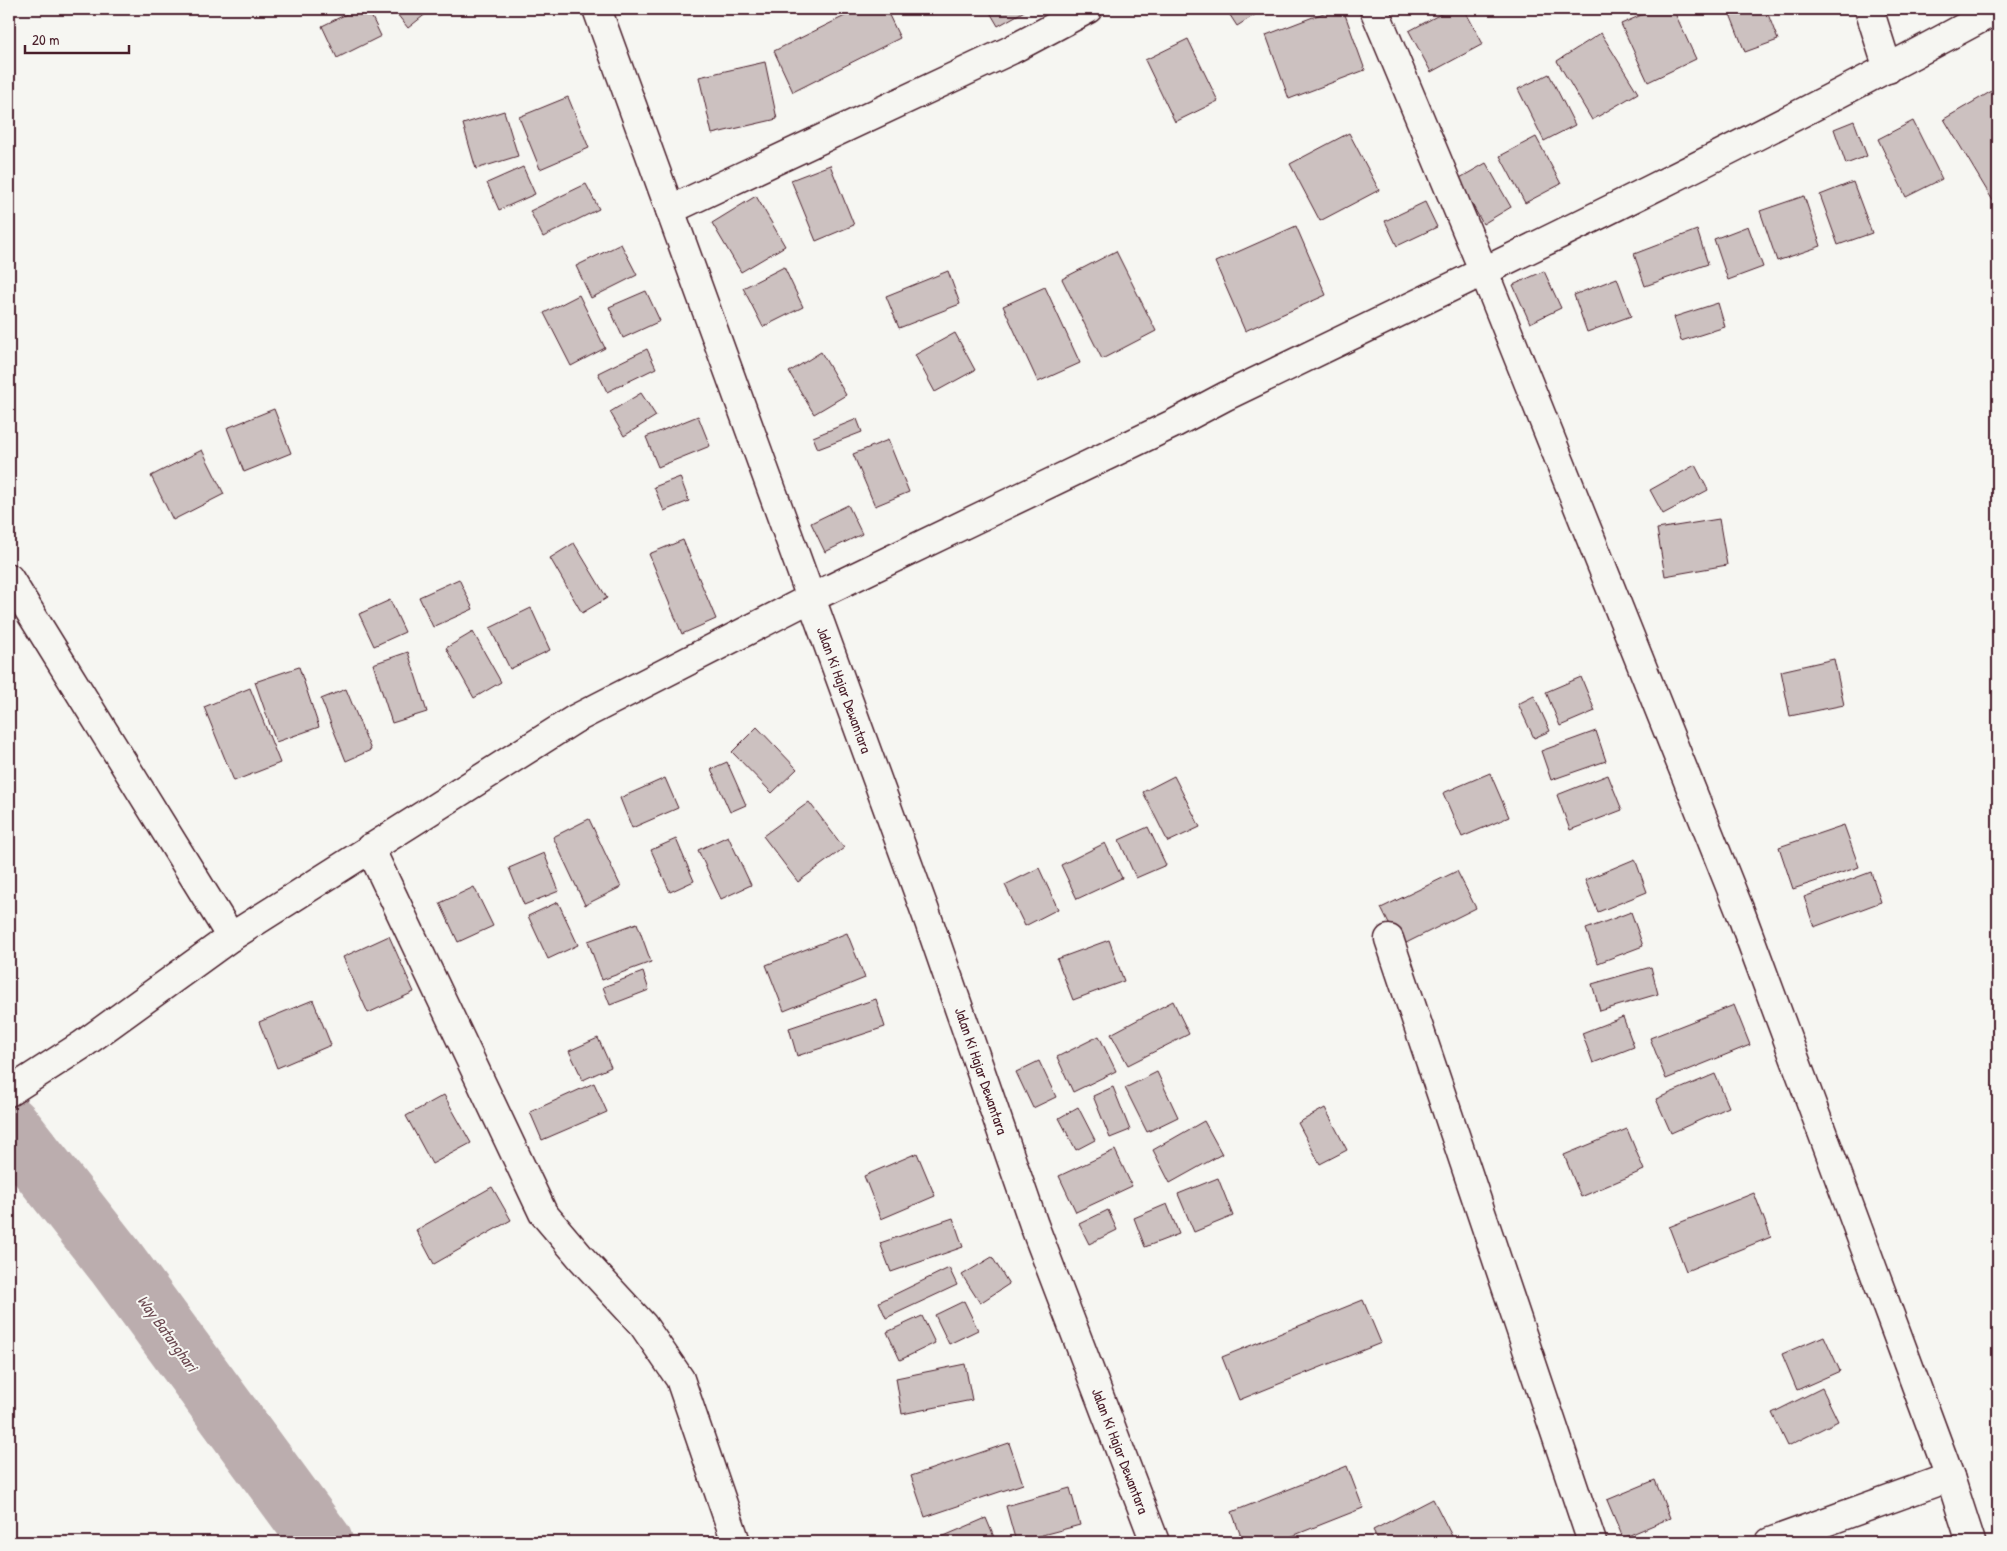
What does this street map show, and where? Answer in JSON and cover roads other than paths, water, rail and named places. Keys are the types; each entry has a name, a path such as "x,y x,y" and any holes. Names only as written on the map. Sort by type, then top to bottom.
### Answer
{"street":[{"name":"Jalan Ki Hajar Dewantara","path":"597,9 929,922 1034,1225 1154,1542"},
{"path":"670,210 1011,50 1088,9"},
{"path":"1374,9 1484,272 1740,910 1950,1477 1971,1542"},
{"path":"1869,9 1888,69"},
{"path":"9,1092 82,1045 231,937 575,719 811,598 1175,423 1226,396 1698,167 1888,69 1998,9"},
{"path":"9,578 231,937"},
{"path":"370,848 543,1213 582,1260 643,1325 680,1379 736,1542"},
{"path":"1388,939 1592,1542"},
{"path":"1770,1542 1950,1477"}],"waterway":[{"name":"Way Batanghari","path":"9,1126 116,1262 322,1542"}]}
